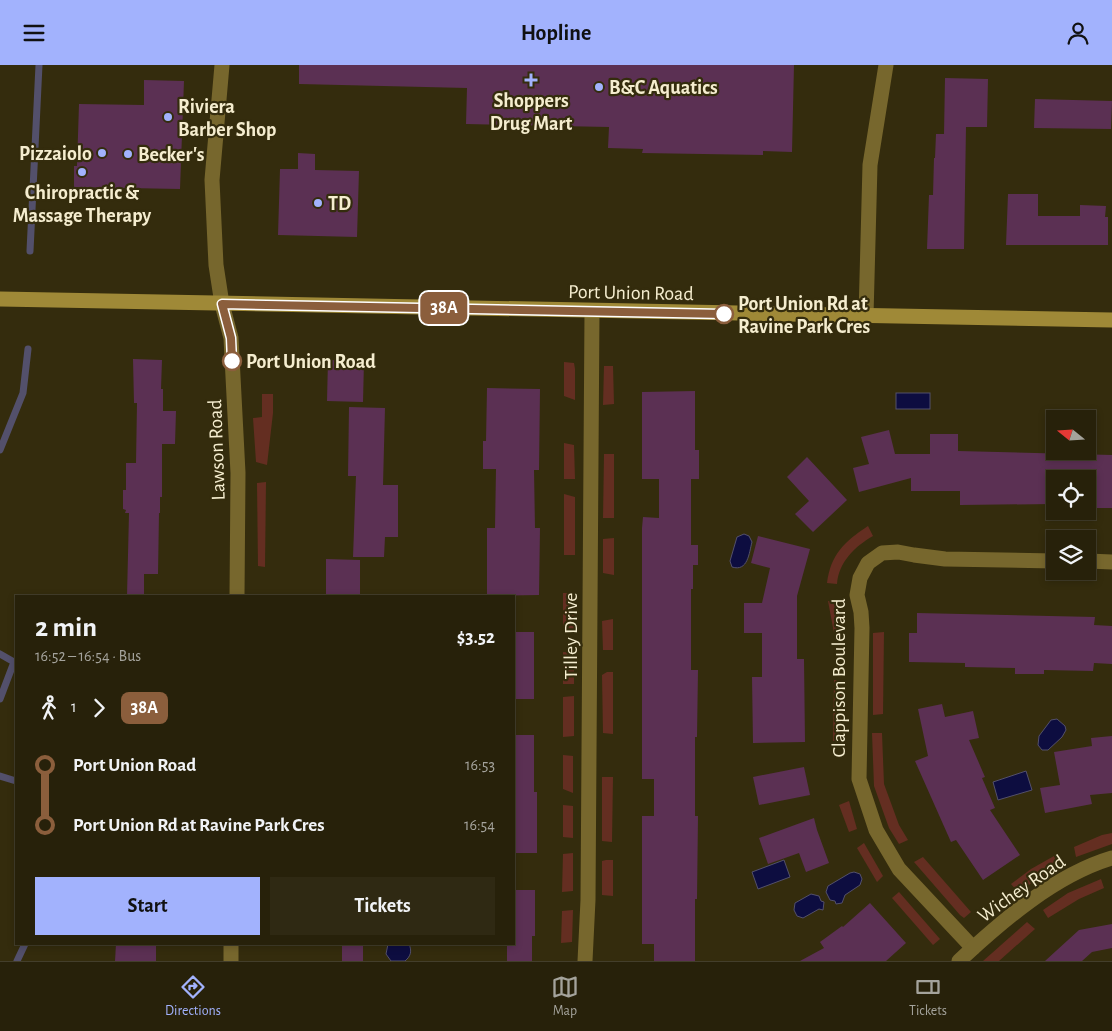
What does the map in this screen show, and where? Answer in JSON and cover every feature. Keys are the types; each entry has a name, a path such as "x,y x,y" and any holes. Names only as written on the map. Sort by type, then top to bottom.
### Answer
{"main road":[{"name":"Port Union Road","path":"0,299 1112,321"}],"street":[{"name":"Lawson Road","path":"222,65 212,179 216,265 222,304 231,338 238,473 238,595"},
{"path":"866,316 870,165 886,65"},
{"name":"Tilley Drive","path":"585,961 588,890 592,311"},
{"name":"Clappison Boulevard","path":"973,948 899,869 876,830 859,779 862,628 857,595 860,578 868,563 882,553 898,551 945,559 1046,561"},
{"path":"1096,561 1112,562"},
{"name":"Wichey Road","path":"959,961 1047,889 1075,873 1112,858"},
{"path":"231,945 231,961"}],"shaded area":[{"path":"564,362 574,363 575,400 564,396"},
{"path":"604,366 613,366 614,404 603,405"},
{"path":"896,393 930,393 930,409 896,409"},
{"path":"262,394 273,394 273,413 267,465 256,462 253,418 262,417"},
{"path":"564,443 574,445 575,479 564,479"},
{"path":"604,454 614,454 614,518 603,518"},
{"path":"266,482 265,567 258,566 257,483"},
{"path":"564,494 575,497 575,555 564,555"},
{"path":"868,526 873,536 854,550 844,562 837,584 827,583 835,556 846,543"},
{"path":"744,534 749,536 752,542 749,556 741,567 732,567 730,561 737,537"},
{"path":"614,538 614,575 603,573 603,539"},
{"path":"563,593 574,593 574,632 563,631"},
{"path":"828,601 838,602 845,634 834,633"},
{"path":"613,619 613,650 603,650 602,621"},
{"path":"884,632 883,714 873,715 873,633"},
{"path":"563,652 574,653 574,684 563,684"},
{"path":"607,672 613,672 613,734 603,733 602,675"},
{"path":"834,680 845,680 843,740 833,741"},
{"path":"574,696 574,736 563,737 563,697"},
{"path":"1057,719 1065,726 1066,730 1062,737 1048,750 1042,750 1038,745 1039,736 1051,720"},
{"path":"872,733 882,733 884,784 899,825 908,840 899,844 889,828 874,786"},
{"path":"563,755 573,756 573,793 563,789"},
{"path":"1026,771 1032,790 998,800 993,782"},
{"path":"602,777 613,777 612,842 602,841"},
{"path":"849,801 857,829 849,832 839,805"},
{"path":"563,805 573,806 573,838 563,837"},
{"path":"1112,833 1112,844 1076,857 1074,847 1102,835"},
{"path":"864,843 883,876 877,882 857,848"},
{"path":"573,853 573,891 562,892 563,854"},
{"path":"1054,856 1058,866 1018,892 1011,884 1031,869"},
{"path":"923,857 971,912 964,918 914,862"},
{"path":"613,860 613,896 602,895 602,861"},
{"path":"784,860 790,877 758,889 752,872"},
{"path":"854,872 860,874 862,879 860,885 845,895 842,903 836,904 835,901 830,900 826,892 828,886"},
{"path":"1101,879 1104,888 1079,899 1048,918 1043,910 1068,893"},
{"path":"899,892 940,939 933,945 892,898"},
{"path":"811,894 819,896 821,901 824,902 823,910 819,909 803,918 797,916 794,910 795,903"},
{"path":"573,910 572,942 561,943 562,911"},
{"path":"1027,922 1035,929 999,961 983,961"},
{"path":"388,945 409,945 411,951 405,961 391,961 386,954"}],"building":[{"path":"299,65 794,65 792,152 763,151 763,155 642,153 643,149 608,148 609,127 466,124 467,88 299,84"},
{"path":"945,78 988,79 987,127 966,127 964,249 927,249 929,195 933,195 936,134 944,134"},
{"path":"144,80 184,81 180,189 74,187 74,166 77,166 79,104 144,105"},
{"path":"1035,99 1112,101 1111,129 1034,128"},
{"name":"TD","path":"298,153 315,154 315,170 359,171 357,237 278,235 280,169 298,169"},
{"path":"1008,194 1038,194 1038,216 1080,216 1080,205 1106,206 1105,217 1108,217 1108,245 1006,245"},
{"path":"133,359 162,360 161,389 163,389 163,411 176,411 175,444 162,444 162,497 160,497 159,513 158,574 144,574 144,595 127,595 129,513 125,513 126,510 123,509 123,490 126,490 126,463 136,463 137,403 134,403"},
{"path":"328,360 364,361 363,402 327,401"},
{"path":"487,388 540,389 539,470 534,470 535,528 540,528 539,595 487,595 487,528 495,528 496,469 483,469 483,441 486,441"},
{"path":"695,391 695,450 699,450 699,479 691,479 691,545 698,545 698,565 693,565 693,589 691,589 691,670 698,670 697,737 695,737 695,816 698,816 695,961 654,961 654,944 642,944 642,816 654,816 654,779 642,779 642,528 643,517 659,518 659,479 642,479 642,392"},
{"path":"349,407 385,408 383,485 398,485 398,537 385,537 384,557 353,557 356,476 348,476"},
{"path":"889,430 895,454 930,454 930,434 958,434 958,451 1046,453 1046,460 1096,460 1096,455 1112,455 1112,508 1096,508 1096,470 1046,470 1046,504 960,505 960,491 911,491 911,478 859,492 853,468 869,464 861,437"},
{"path":"807,457 847,500 813,532 795,514 809,501 787,477"},
{"path":"758,536 810,549 797,596 797,659 804,659 805,742 753,743 752,677 762,677 762,633 744,633 744,603 762,603 770,568 751,563"},
{"path":"326,559 360,560 360,595 326,595"},
{"path":"917,613 1095,617 1094,625 1112,626 1112,664 1094,663 1093,671 1044,670 1044,674 1015,674 1015,668 965,667 965,663 909,662 909,633 917,633"},
{"path":"515,632 534,632 534,699 515,699"},
{"path":"942,704 945,717 973,711 979,738 969,740 985,777 982,778 995,808 990,810 1020,855 983,880 956,840 951,842 915,761 928,756 918,709"},
{"path":"515,735 534,735 534,792 537,792 537,853 515,853"},
{"path":"1112,736 1112,793 1090,795 1092,804 1045,813 1040,788 1060,785 1054,752 1092,746 1091,738"},
{"path":"804,767 810,795 759,805 753,777"},
{"path":"814,818 829,863 806,872 799,853 768,864 759,838"},
{"path":"515,890 535,890 535,936 532,936 532,961 507,961 507,945 515,945"},
{"path":"870,903 906,943 886,961 800,961 824,948 820,942 843,927"},
{"path":"1112,924 1112,948 1092,952 1082,961 1045,961 1079,930"},
{"path":"116,945 156,945 156,961 115,961"},
{"path":"342,945 363,945 363,961 342,961"}],"waterway":[{"path":"30,251 39,65"},
{"path":"0,450 23,393 28,349"},
{"path":"0,654 14,662 0,699"},
{"path":"0,776 15,781"},
{"path":"17,961 25,945"}],"bus line":[{"name":"38A","path":"232,361 231,338 222,304 724,314"}],"place":[{"name":"Shoppers Drug Mart","path":"531,80"},
{"name":"B&C Aquatics","path":"599,87"},
{"name":"Riviera Barber Shop","path":"168,117"},
{"name":"Pizzaiolo","path":"102,153"},
{"name":"Becker's","path":"128,154"},
{"name":"Chiropractic & Massage Therapy","path":"82,172"},
{"name":"TD","path":"318,203"},
{"name":"Port Union Rd at Ravine Park Cres","path":"724,314"},
{"name":"Port Union Road","path":"232,361"}]}
